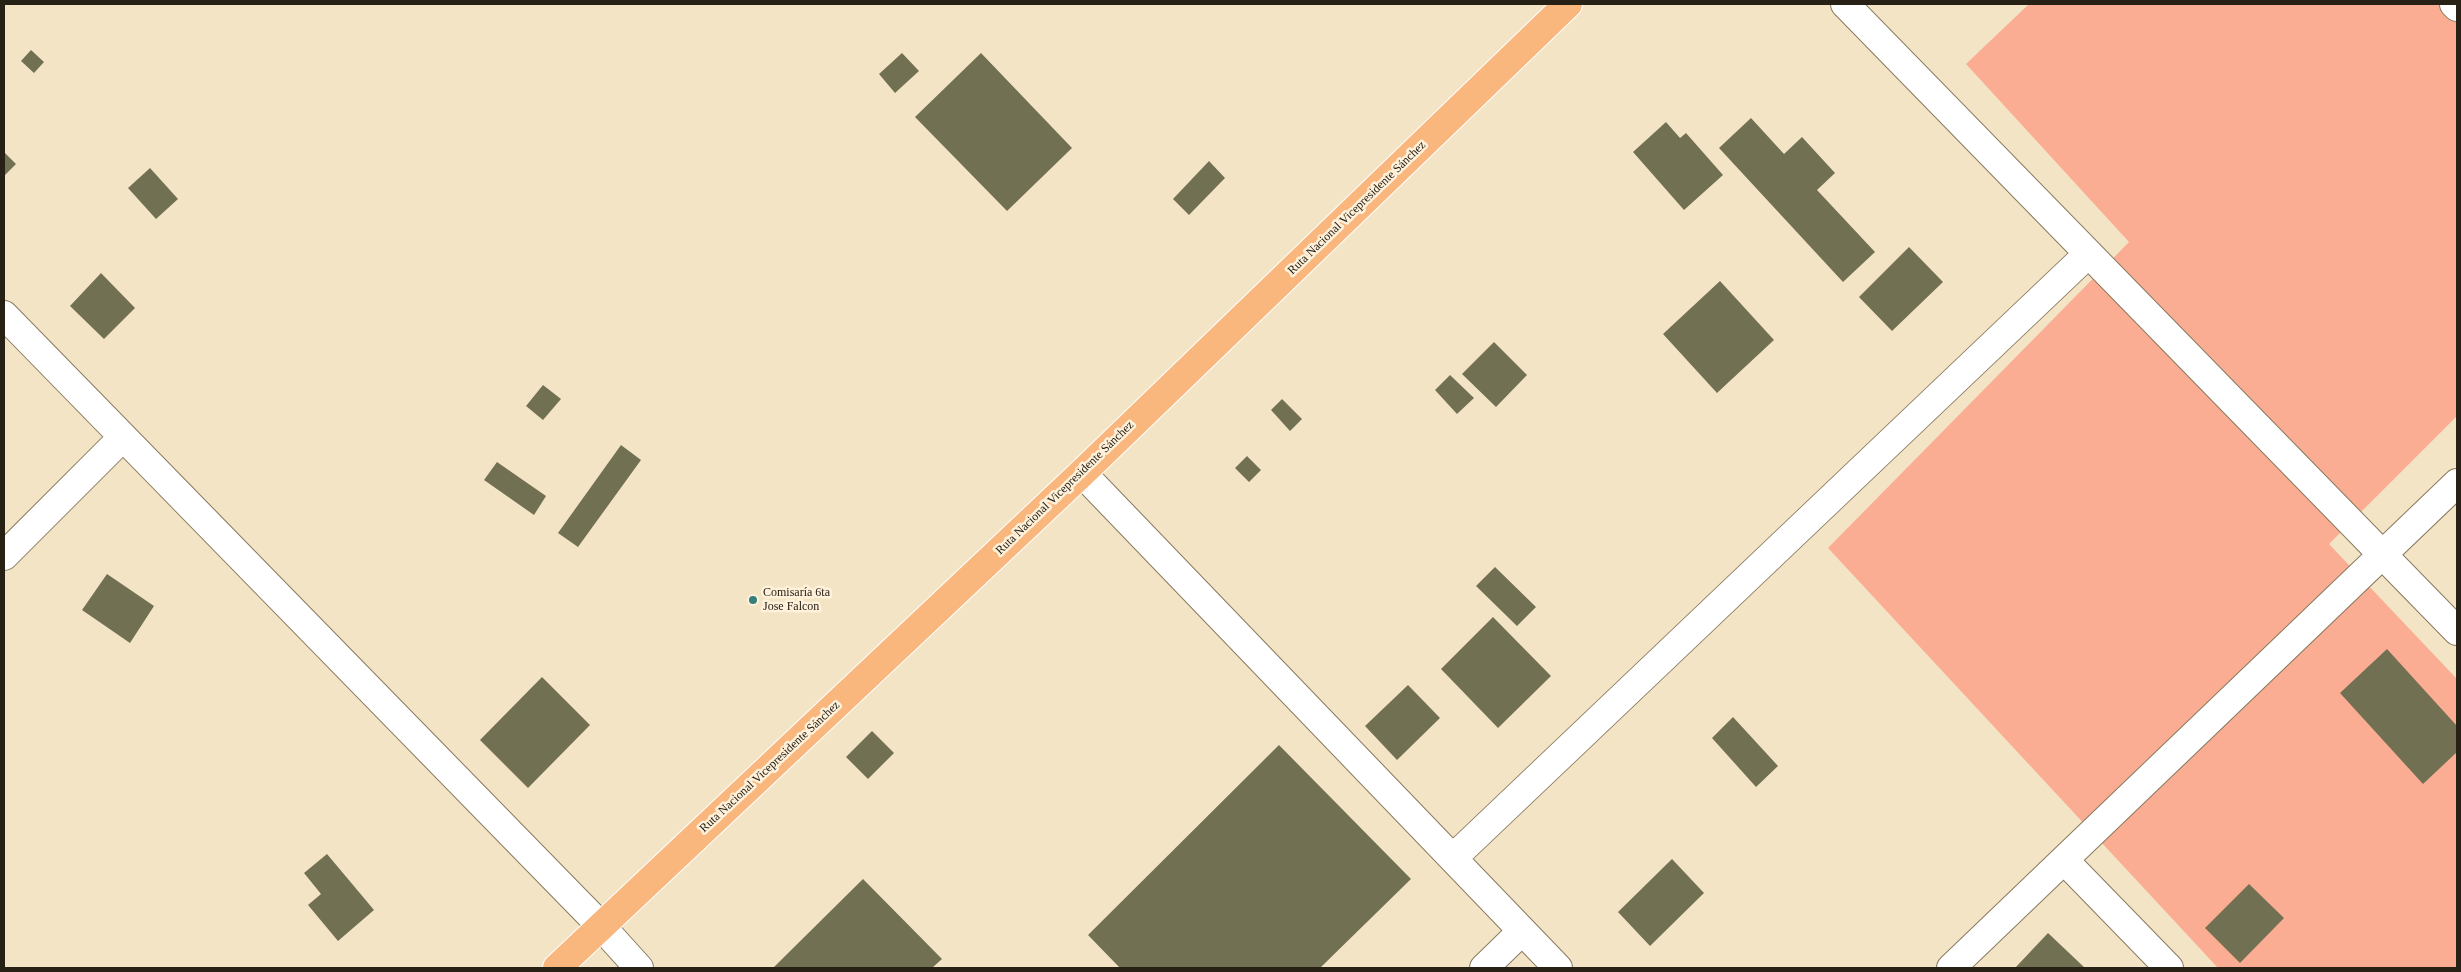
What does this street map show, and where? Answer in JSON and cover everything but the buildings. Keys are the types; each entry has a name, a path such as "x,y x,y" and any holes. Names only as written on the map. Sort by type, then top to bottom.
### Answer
{"highway":[{"name":"Ruta Nacional Vicepresidente Sánchez","path":"557,968 1082,473 1568,4"}],"street":[{"path":"1845,4 2457,631"},
{"path":"2454,4 2457,8"},
{"path":"1453,858 2088,254"},
{"path":"4,315 601,926 639,968"},
{"path":"4,556 123,436"},
{"path":"1082,473 1558,968"},
{"path":"1951,968 2457,483"},
{"path":"2064,860 2169,968"},
{"path":"1484,968 1522,931"}],"shaded area":[{"path":"2029,4 2457,4 2457,416 2329,544 2457,679 2457,968 2218,968 1828,548 2129,242 1966,64"}],"place":[{"name":"Comisaría 6ta Jose Falcon","path":"753,600"}]}
